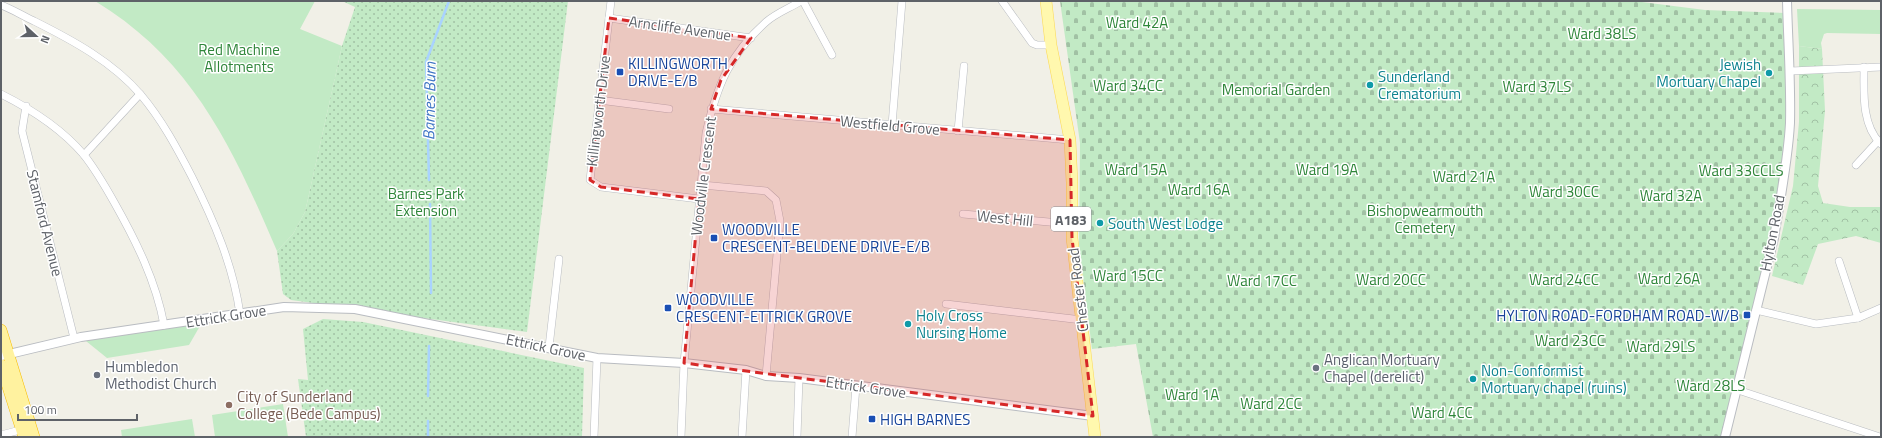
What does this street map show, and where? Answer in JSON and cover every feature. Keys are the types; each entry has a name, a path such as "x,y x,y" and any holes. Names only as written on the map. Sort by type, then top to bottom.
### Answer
{"highway":[{"path":"1,330 5,355 27,432"},
{"path":"1,365 27,432"}],"main road":[{"name":"Chester Road","path":"1046,1 1051,45 1070,140 1072,183 1071,224 1095,437"}],"street":[{"name":"Killingworth Drive","path":"611,1 590,180 601,187 699,199"},
{"name":"Woodville Crescent","path":"680,437 684,364 699,199 702,185 706,133 711,109 721,80 730,64 751,38 767,21 802,1"},
{"path":"802,1 832,55"},
{"path":"892,125 902,1"},
{"path":"1002,1 1032,43 1037,46 1051,45"},
{"name":"Hylton Road","path":"1725,437 1735,389 1774,238 1779,208 1790,125 1790,71 1787,1"},
{"path":"1,5 67,37 114,70 140,94 172,137 208,209 224,247 236,287 240,314"},
{"name":"Arncliffe Avenue","path":"609,18 751,38"},
{"path":"958,131 964,66"},
{"path":"1856,165 1880,142 1872,130 1866,112 1864,67"},
{"path":"1790,71 1881,67"},
{"path":"1,94 26,106 54,127 84,155 107,190 130,231 153,282 160,303 164,325"},
{"path":"84,155 140,94"},
{"path":"599,100 670,109"},
{"name":"Stamford Avenue","path":"26,106 22,131 74,338"},
{"name":"Westfield Grove","path":"711,109 1070,140"},
{"path":"702,185 766,191 776,200 780,221 766,376"},
{"name":"West Hill","path":"963,214 1071,224"},
{"path":"549,347 559,259"},
{"path":"1839,261 1858,318"},
{"path":"946,304 1082,320"},
{"name":"Ettrick Grove","path":"5,355 74,338 284,307 355,310 549,347 597,358 746,370 766,376 799,378 1093,416"},
{"path":"1756,310 1816,324 1858,318 1881,308"},
{"path":"594,437 597,358"},
{"path":"742,437 746,370"},
{"path":"797,437 799,378"},
{"path":"852,437 856,386"},
{"path":"1735,389 1880,437"},
{"path":"1,435 27,432"}],"highlighted area":[{"path":"609,18 751,38 721,80 711,109 1070,140 1072,238 1093,416 684,363 699,199 601,187 590,180"}],"green space":[{"name":"Red Machine Allotments","path":"95,1 315,1 300,29 342,46 305,212 293,234 277,251 244,177 207,110 159,51 129,25"},
{"name":"Barnes Park Extension","path":"342,1 568,1 527,332 291,300 283,294 277,251 293,234 305,212 342,46 355,7"},
{"name":"Bishopwearmouth Cemetery","path":"1060,1 1634,1 1705,10 1787,13 1789,125 1779,205 1726,437 1153,437 1136,344 1092,349 1079,245 1080,143"},
{"path":"1797,9 1881,10 1881,34 1827,33 1824,34 1821,43 1822,49 1799,46"},
{"path":"1799,46 1822,49 1825,111 1818,186 1823,203 1850,207 1881,207 1881,243 1856,236 1818,244 1803,285 1772,276 1793,186 1799,122"},
{"path":"204,319 189,345 107,358 81,337"},
{"path":"323,319 363,322 584,368 582,437 306,437 298,379 308,380 303,329"},
{"path":"283,404 288,437 215,437 212,415"},
{"path":"192,419 195,437 122,437 121,430"}],"waterway":[{"name":"Barnes Burn","path":"429,180 426,62 449,1"},
{"path":"430,204 431,293"},
{"name":"Barnes Burn","path":"428,396 429,346"},
{"name":"Barnes Burn","path":"428,421 428,437"}],"place":[{"name":"KILLINGWORTH DRIVE-E/B","path":"620,72"},
{"name":"Jewish Mortuary Chapel","path":"1769,73"},
{"name":"Sunderland Crematorium","path":"1370,85"},
{"name":"South West Lodge","path":"1100,223"},
{"name":"WOODVILLE CRESCENT-BELDENE DRIVE-E/B","path":"714,238"},
{"name":"WOODVILLE CRESCENT-ETTRICK GROVE","path":"668,308"},
{"name":"HYLTON ROAD-FORDHAM ROAD-W/B","path":"1747,315"},
{"name":"Holy Cross Nursing Home","path":"908,324"},
{"name":"Anglican Mortuary Chapel (derelict)","path":"1316,368"},
{"name":"Humbledon Methodist Church","path":"97,375"},
{"name":"Non-Conformist Mortuary chapel (ruins)","path":"1473,379"},
{"name":"City of Sunderland College (Bede Campus)","path":"229,405"},
{"name":"HIGH BARNES","path":"872,419"}],"park label":[{"name":"Ward 42A","path":"1137,22"},
{"name":"Ward 38LS","path":"1602,33"},
{"name":"Ward 34CC","path":"1128,85"},
{"name":"Ward 37LS","path":"1537,86"},
{"name":"Memorial Garden","path":"1276,89"},
{"name":"Ward 15A","path":"1136,169"},
{"name":"Ward 19A","path":"1327,169"},
{"name":"Ward 33CCLS","path":"1741,170"},
{"name":"Ward 21A","path":"1464,176"},
{"name":"Ward 16A","path":"1199,189"},
{"name":"Ward 30CC","path":"1564,191"},
{"name":"Ward 32A","path":"1671,195"},
{"name":"Ward 15CC","path":"1128,275"},
{"name":"Ward 26A","path":"1669,278"},
{"name":"Ward 20CC","path":"1391,279"},
{"name":"Ward 24CC","path":"1564,279"},
{"name":"Ward 17CC","path":"1262,280"},
{"name":"Ward 23CC","path":"1570,340"},
{"name":"Ward 29LS","path":"1661,346"},
{"name":"Ward 28LS","path":"1711,385"},
{"name":"Ward 1A","path":"1192,394"},
{"name":"Ward 2CC","path":"1271,403"},
{"name":"Ward 4CC","path":"1442,412"}]}
